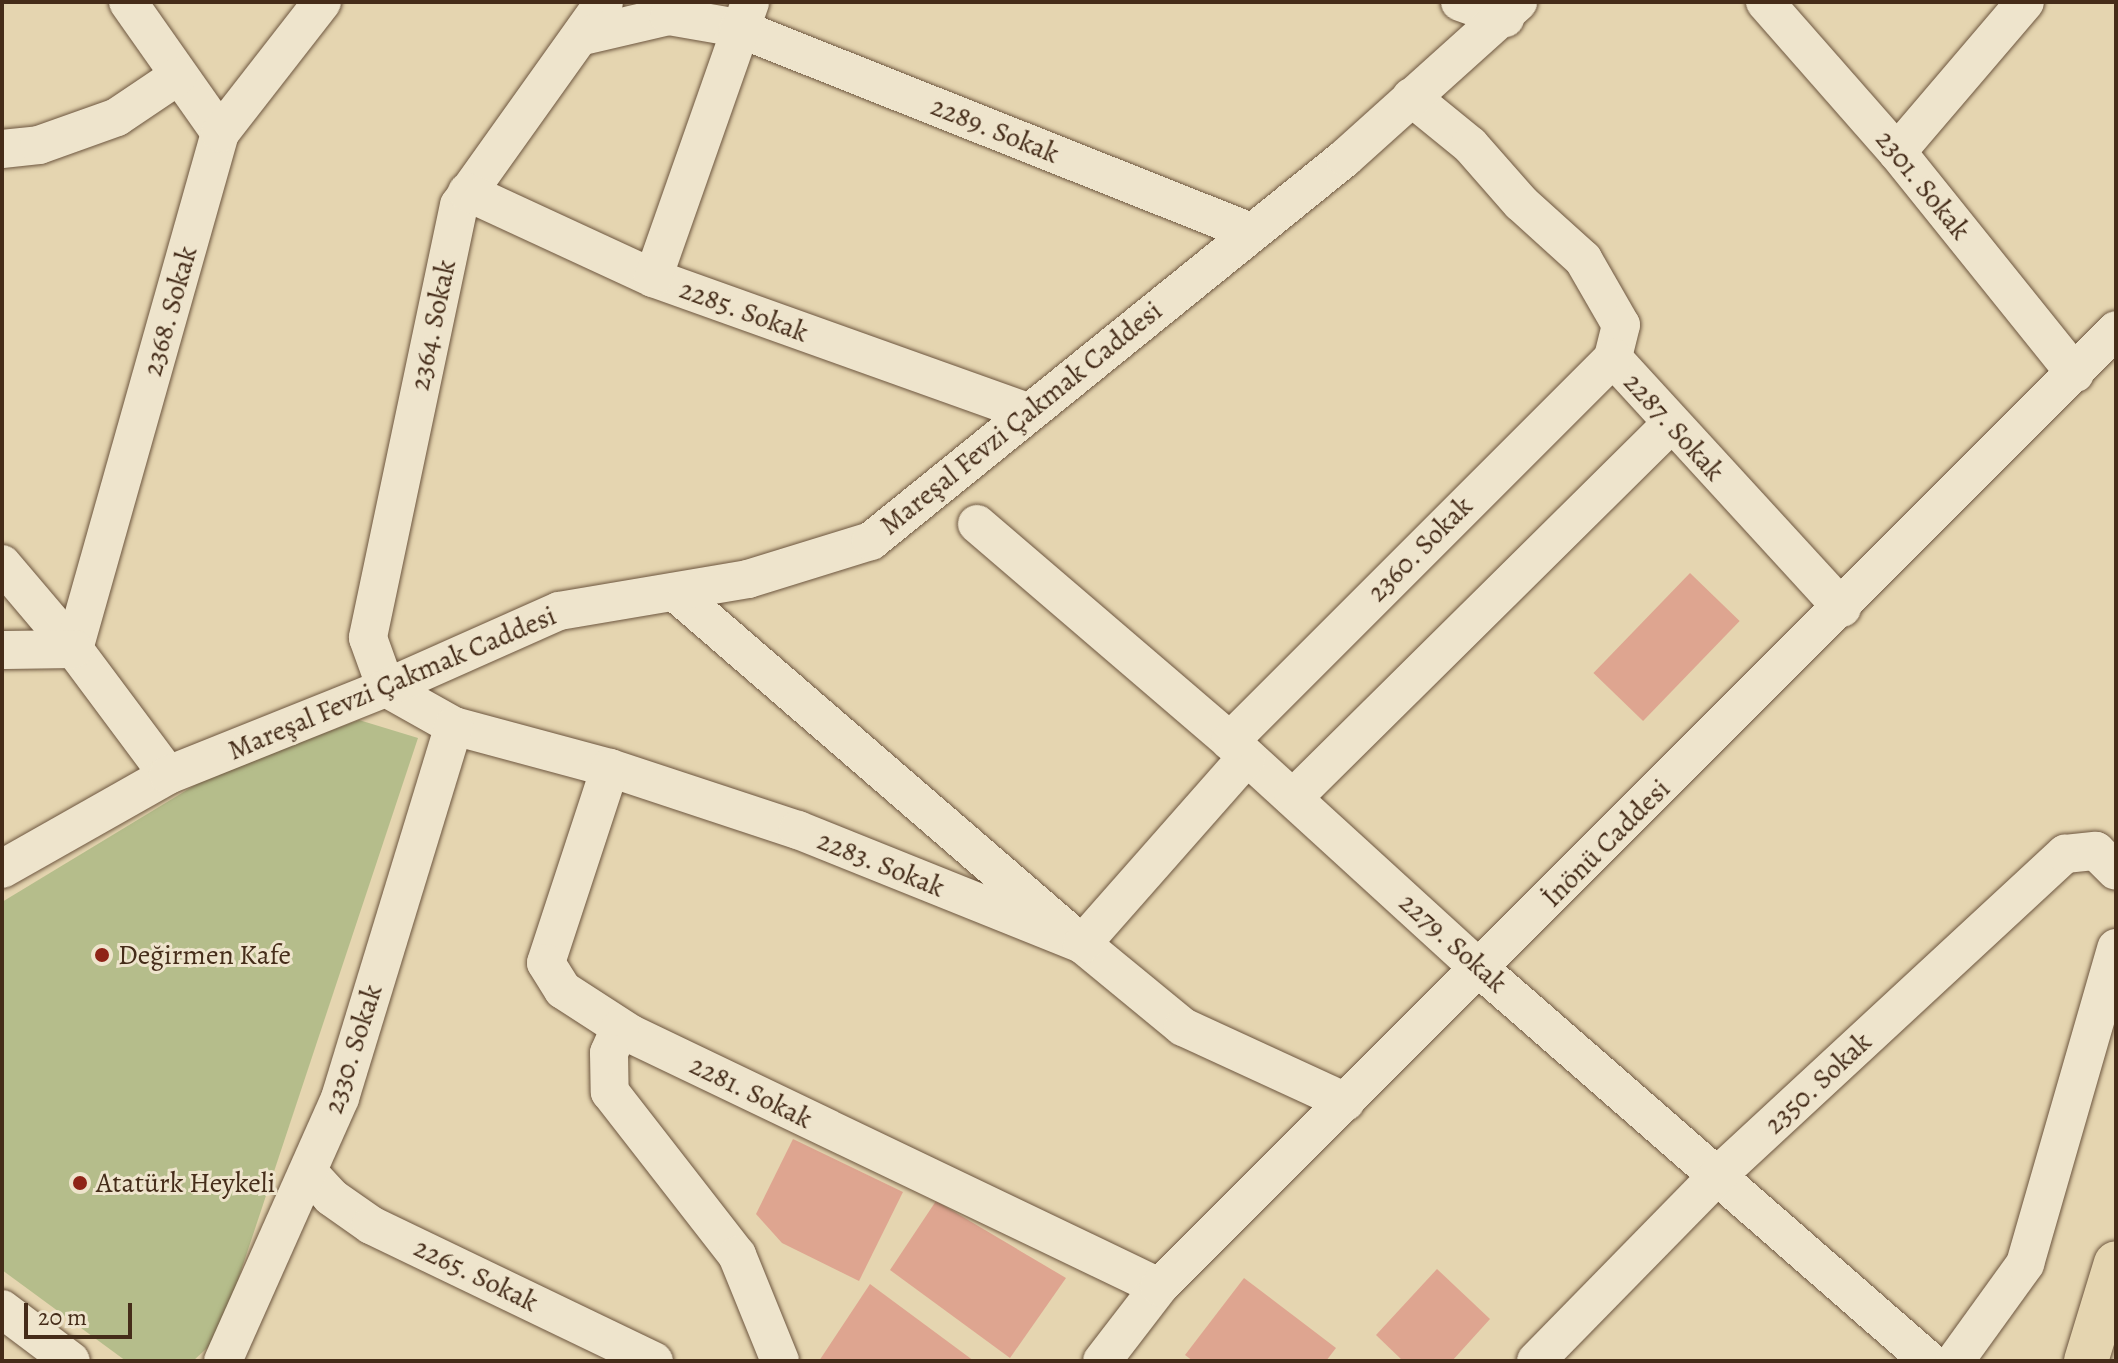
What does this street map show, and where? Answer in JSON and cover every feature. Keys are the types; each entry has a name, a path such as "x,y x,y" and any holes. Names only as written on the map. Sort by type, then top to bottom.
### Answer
{"main road":[{"path":"2086,1361 2116,1263"}],"street":[{"path":"128,2 220,133"},
{"name":"2368. Sokak","path":"74,649 220,133 322,2"},
{"name":"2364. Sokak","path":"386,688 368,638 459,205 583,36 604,2"},
{"path":"1460,2 1512,10"},
{"name":"2301. Sokak","path":"1765,2 1897,152 2075,373"},
{"path":"1897,152 2025,2"},
{"name":"Mareşal Fevzi Çakmak Caddesi","path":"2,869 168,775 386,688 559,611 748,579 871,541 1345,158 1512,10"},
{"path":"653,278 744,15"},
{"name":"2289. Sokak","path":"583,36 669,16 744,15 1251,232"},
{"path":"2,149 39,145 117,117 178,76"},
{"name":"2287. Sokak","path":"1411,97 1470,145 1521,203 1583,259 1621,325 1613,358 1842,608"},
{"name":"2285. Sokak","path":"467,192 653,278 1027,412"},
{"name":"İnönü Caddesi","path":"1104,1360 1159,1287 1842,608 2116,330"},
{"name":"2360. Sokak","path":"1082,944 1239,749 1613,358"},
{"path":"1293,798 1671,424"},
{"name":"2279. Sokak","path":"977,524 1239,749 1480,969 1929,1361"},
{"path":"2,564 74,649 168,775"},
{"path":"676,593 1082,944"},
{"path":"2,650 74,649"},
{"name":"2283. Sokak","path":"386,688 454,726 610,768 798,830 1082,944 1183,1027 1346,1102"},
{"name":"2330. Sokak","path":"223,1361 340,1098 454,726"},
{"name":"2281. Sokak","path":"610,768 546,963 563,990 620,1028 1159,1287"},
{"name":"2350. Sokak","path":"1536,1361 1718,1175 2065,854 2096,851 2116,871"},
{"path":"1955,1361 2025,1264 2116,948"},
{"path":"620,1028 609,1053 610,1092 737,1255 780,1361"},
{"name":"2265. Sokak","path":"309,1173 331,1197 371,1225 654,1361"},
{"path":"2,1309 71,1361"}],"green space":[{"path":"359,720 418,738 219,1337 193,1361 126,1361 2,1270 2,902 210,776"}],"building":[{"path":"1690,573 1740,621 1643,721 1593,673"},
{"path":"793,1139 903,1192 859,1281 782,1243 756,1214"},
{"path":"936,1201 1066,1278 1010,1358 890,1270"},
{"path":"1437,1269 1490,1319 1452,1361 1403,1361 1376,1335"},
{"path":"1244,1278 1336,1348 1326,1361 1193,1361 1185,1355"},
{"path":"870,1284 974,1361 819,1361"}],"place":[{"name":"Değirmen Kafe","path":"102,955"},
{"name":"Atatürk Heykeli","path":"80,1183"}]}
